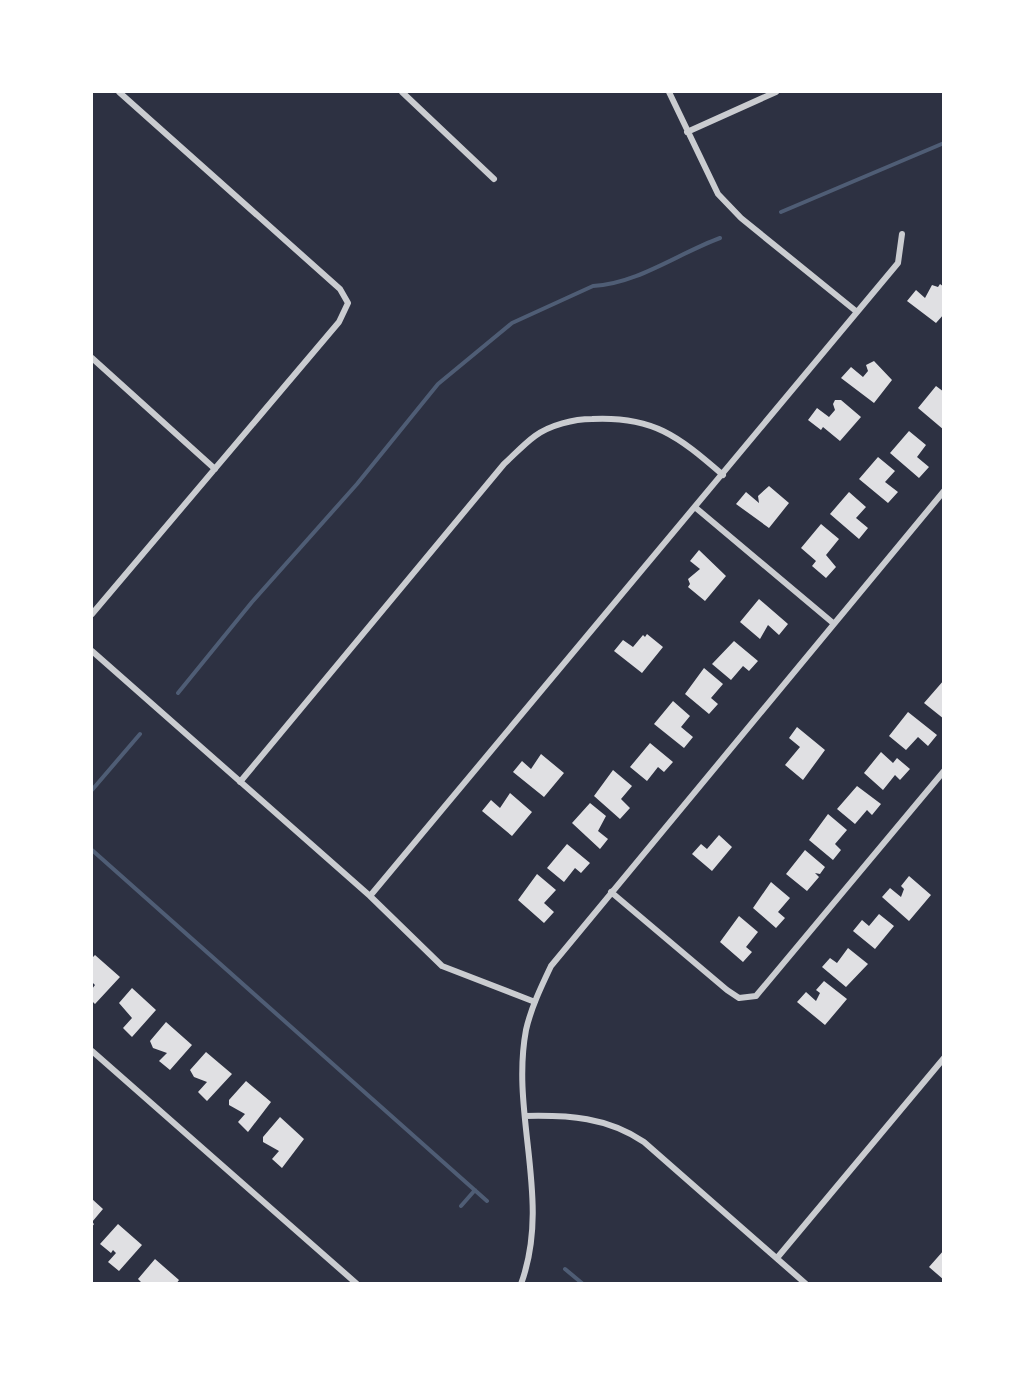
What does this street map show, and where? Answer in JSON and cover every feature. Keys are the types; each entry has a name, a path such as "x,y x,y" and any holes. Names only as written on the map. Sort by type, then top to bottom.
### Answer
{"street":[{"path":"92,614 339,322 348,303 340,289 119,92"},
{"path":"402,92 494,179"},
{"path":"669,92 711,184 728,206 857,312"},
{"path":"687,132 776,92"},
{"path":"370,896 696,508 898,263 902,234"},
{"path":"92,358 215,469"},
{"path":"240,782 504,464 536,434 575,419 623,418 654,427 683,442 723,475"},
{"path":"521,1284 532,1239 534,1209 525,1116 523,1059 526,1030 534,1002 551,966 833,622 944,491"},
{"path":"696,508 833,622"},
{"path":"92,651 370,896 442,966 534,1002"},
{"path":"611,892 727,990 739,998 750,998 763,989 944,771"},
{"path":"92,1051 357,1284"},
{"path":"777,1258 944,1058"},
{"path":"525,1116 590,1119 628,1131 644,1142 806,1284"}],"building":[{"path":"940,284 944,287 944,314 936,323 907,301 916,290 925,298 932,285 938,287"},
{"path":"874,361 892,380 874,403 841,378 851,367 863,377 868,371 866,365"},
{"path":"936,386 944,392 944,430 918,408"},
{"path":"835,400 841,400 861,417 840,441 823,427 821,430 808,420 817,408 829,417 835,410 833,404"},
{"path":"909,431 926,445 917,457 929,467 919,478 890,453"},
{"path":"878,457 895,471 885,482 898,492 888,503 859,479"},
{"path":"769,486 789,503 769,528 736,504 746,492 759,503 758,496"},
{"path":"849,492 866,507 856,518 868,528 859,539 830,514"},
{"path":"821,524 839,539 826,555 836,567 826,578 812,566 816,561 801,548"},
{"path":"699,550 726,576 705,601 688,587 690,584 688,579 700,569 690,561"},
{"path":"759,599 788,624 779,635 768,625 760,639 740,622"},
{"path":"647,634 663,647 642,673 614,651 623,640 633,647 643,635 645,637"},
{"path":"734,641 758,661 749,671 743,666 731,680 712,664"},
{"path":"704,668 723,684 711,698 718,704 709,714 685,694"},
{"path":"944,680 944,719 924,703"},
{"path":"673,701 690,716 681,727 693,737 684,748 654,724"},
{"path":"908,712 937,735 928,746 918,737 906,750 889,736"},
{"path":"797,727 825,750 803,780 785,765 800,747 789,738"},
{"path":"650,743 673,762 664,772 658,767 647,781 630,767"},
{"path":"881,752 893,763 897,758 910,769 900,780 895,775 883,790 864,773"},
{"path":"541,754 564,773 544,797 513,772 522,761 531,769"},
{"path":"613,770 632,786 621,799 630,808 620,819 594,796"},
{"path":"857,786 881,804 872,815 867,810 855,824 837,809"},
{"path":"510,793 532,812 512,836 482,811 491,800 500,808"},
{"path":"590,803 606,816 598,831 608,839 600,849 572,823"},
{"path":"828,814 847,830 835,844 841,850 833,860 809,840"},
{"path":"719,835 732,847 712,871 692,854 701,844 707,849"},
{"path":"567,844 590,863 581,873 575,868 564,882 547,868"},
{"path":"805,850 825,867 820,874 815,873 819,877 807,891 786,874"},
{"path":"537,874 556,890 544,903 554,912 544,923 518,900"},
{"path":"909,876 931,895 909,921 882,897 890,888 901,897 904,889 901,886"},
{"path":"771,882 790,898 778,912 785,918 776,928 753,908"},
{"path":"879,914 894,926 875,949 853,931 862,920 869,926"},
{"path":"739,916 758,932 746,947 752,952 743,962 720,942"},
{"path":"848,948 868,964 846,987 822,967 830,958 837,963"},
{"path":"95,955 120,977 95,1004 92,1001 92,989 95,985 92,982 92,958"},
{"path":"824,981 847,999 825,1025 797,1002 806,992 816,1001 820,993 816,990"},
{"path":"132,988 156,1010 132,1037 123,1028 132,1018 119,1003"},
{"path":"166,1022 192,1045 170,1070 159,1061 167,1053 153,1048 150,1041"},
{"path":"206,1052 232,1074 207,1101 198,1092 207,1082 194,1077 190,1070"},
{"path":"246,1081 271,1102 248,1132 238,1122 245,1114 229,1105 229,1100"},
{"path":"280,1117 304,1139 282,1168 272,1159 279,1151 263,1142 263,1137"},
{"path":"92,1199 103,1209 92,1222"},
{"path":"118,1224 142,1245 119,1271 108,1262 116,1253 113,1250 111,1253 100,1244"},
{"path":"944,1250 944,1280 929,1267"},
{"path":"155,1259 179,1280 176,1284 143,1284 138,1279"}],"waterway":[{"path":"781,212 944,143"},
{"path":"178,693 252,602 357,484 438,384 512,323 593,286 626,280 642,274 720,238"},
{"path":"92,790 140,734"},
{"path":"92,850 487,1201"},
{"path":"461,1206 475,1190"},
{"path":"565,1269 583,1284"}]}
